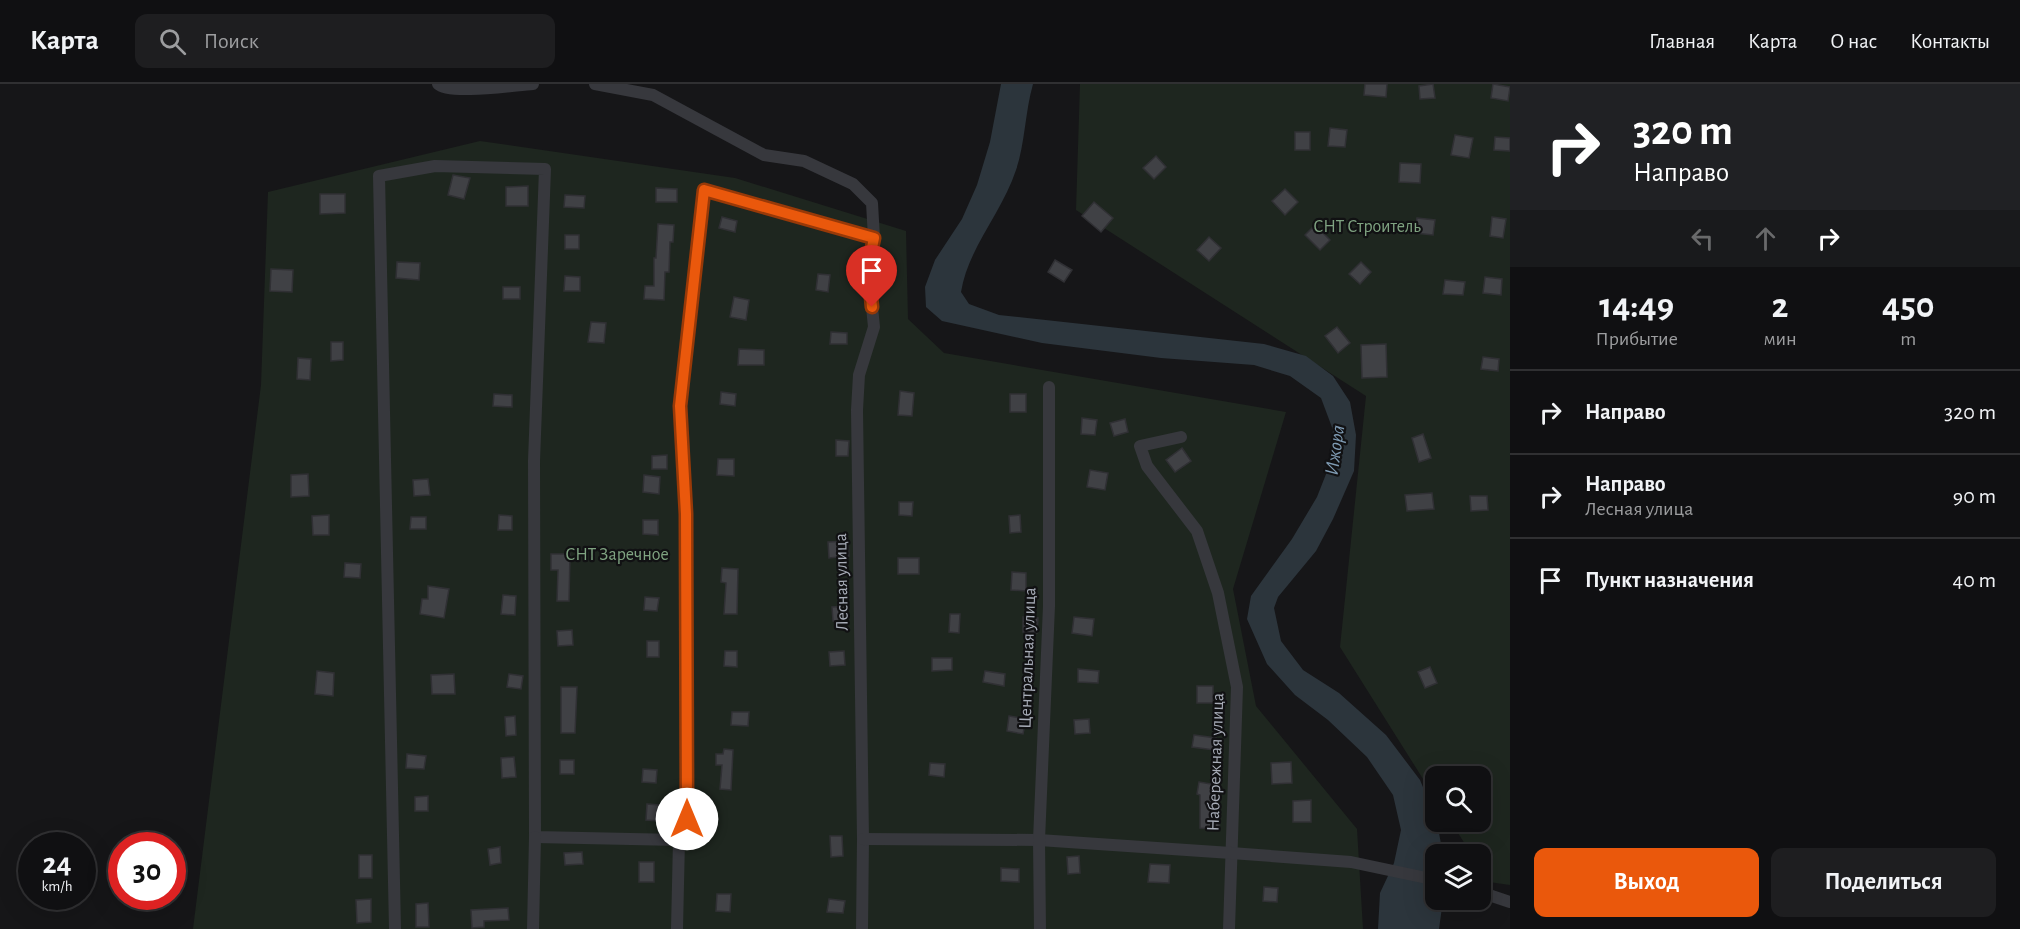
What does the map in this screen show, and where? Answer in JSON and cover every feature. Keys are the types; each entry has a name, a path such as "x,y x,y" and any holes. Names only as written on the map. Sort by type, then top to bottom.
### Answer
{"street":[{"path":"438,84 442,88 471,89 533,84"},
{"name":"Лесная улица","path":"595,84 653,95 764,155 804,160 853,184 872,202 874,238 868,267 874,327 859,375 857,410 863,839 862,929"},
{"path":"395,929 379,176 435,166 545,169 534,461 535,837 533,929"},
{"path":"677,929 679,840 687,819 686,514 680,406 704,190 874,238"},
{"name":"Центральная улица","path":"1040,929 1039,840 1049,606 1049,387"},
{"name":"Набережная улица","path":"1181,438 1140,446 1147,466 1197,531 1218,593 1238,687 1229,929"},
{"path":"535,837 679,840"},
{"path":"863,839 1039,840 1231,853 1351,862 1425,878"},
{"path":"1491,896 1510,902"}],"green space":[{"name":"СНТ Строитель","path":"1080,84 1510,84 1510,885 1491,882 1491,844 1465,844 1457,832 1491,832 1491,766 1425,766 1425,782 1340,647 1366,396 1076,210"},
{"name":"СНТ Заречное","path":"480,141 735,178 906,231 908,319 944,353 1286,412 1233,589 1256,706 1357,829 1363,929 193,929 261,385 268,192"}],"water":[{"name":"Ижора","path":"1001,84 1033,84 1016,170 965,276 961,292 969,304 999,315 1264,344 1306,356 1333,376 1350,402 1356,435 1354,471 1316,551 1278,597 1274,608 1281,641 1303,670 1339,693 1386,735 1420,780 1425,792 1425,832 1439,832 1441,844 1425,844 1425,910 1442,910 1439,929 1378,929 1380,893 1394,863 1401,830 1393,795 1367,757 1328,720 1295,695 1267,664 1247,619 1251,596 1292,539 1317,497 1330,464 1333,430 1321,398 1290,376 1254,365 1161,358 1042,343 942,321 926,307 925,287 935,260 962,219 977,185 990,142"}],"building":[{"path":"1365,84 1387,84 1386,97 1364,95"},
{"path":"1433,84 1435,98 1420,99 1419,86"},
{"path":"1493,84 1510,87 1508,101 1491,98"},
{"path":"1330,128 1347,130 1345,147 1328,146"},
{"path":"1295,132 1310,132 1310,150 1295,150"},
{"path":"1455,135 1473,138 1469,158 1451,155"},
{"path":"1495,137 1510,138 1510,151 1494,150"},
{"path":"1156,156 1166,167 1154,179 1143,168"},
{"path":"1400,163 1421,164 1420,183 1399,182"},
{"path":"453,175 470,178 464,199 448,195"},
{"path":"528,186 528,206 506,206 506,187"},
{"path":"656,188 677,189 677,202 656,202"},
{"path":"1285,189 1298,202 1285,215 1272,201"},
{"path":"320,194 345,194 345,213 320,214"},
{"path":"565,195 585,196 584,208 564,207"},
{"path":"1094,202 1113,218 1101,232 1082,216"},
{"path":"722,217 737,221 735,232 719,228"},
{"path":"1492,217 1506,219 1503,238 1490,236"},
{"path":"1417,218 1435,220 1433,235 1415,233"},
{"path":"658,224 674,225 673,242 670,242 669,272 665,272 664,300 644,299 645,286 654,286 654,258 656,258"},
{"path":"1315,225 1330,240 1320,250 1305,235"},
{"path":"565,235 579,235 579,249 565,249"},
{"path":"1209,237 1221,248 1209,261 1197,250"},
{"path":"1055,260 1072,270 1064,282 1048,272"},
{"path":"397,262 420,263 419,280 396,278"},
{"path":"1361,262 1371,272 1360,284 1349,274"},
{"path":"271,269 293,270 292,292 270,291"},
{"path":"818,274 830,275 828,292 816,290"},
{"path":"565,276 580,277 580,291 564,291"},
{"path":"1485,277 1502,279 1501,295 1483,293"},
{"path":"1445,280 1465,282 1463,295 1443,294"},
{"path":"503,287 520,287 520,299 503,299"},
{"path":"734,297 749,300 746,320 730,317"},
{"path":"591,322 606,323 604,343 588,342"},
{"path":"1337,327 1350,343 1338,353 1325,336"},
{"path":"831,332 847,333 847,344 830,344"},
{"path":"331,342 343,342 343,360 331,361"},
{"path":"1386,344 1387,377 1362,378 1361,345"},
{"path":"739,349 764,350 764,365 738,365"},
{"path":"1483,357 1499,359 1498,371 1481,369"},
{"path":"298,358 311,359 310,380 297,379"},
{"path":"900,391 914,393 912,416 898,415"},
{"path":"721,392 736,394 735,406 720,404"},
{"path":"494,394 512,395 512,407 493,406"},
{"path":"1010,394 1026,394 1026,412 1010,412"},
{"path":"1082,418 1097,420 1095,435 1081,434"},
{"path":"1125,419 1128,432 1114,436 1110,423"},
{"path":"1423,434 1431,458 1419,462 1412,438"},
{"path":"836,440 849,441 848,456 836,456"},
{"path":"1182,448 1191,461 1175,472 1166,460"},
{"path":"667,455 667,469 652,469 652,456"},
{"path":"718,459 734,459 734,476 717,475"},
{"path":"1090,470 1108,473 1105,490 1087,487"},
{"path":"308,474 309,496 291,497 291,475"},
{"path":"644,475 660,477 659,494 643,492"},
{"path":"428,479 430,495 414,496 413,480"},
{"path":"1432,493 1434,509 1407,511 1405,495"},
{"path":"1470,496 1487,496 1488,510 1471,511"},
{"path":"899,502 913,502 912,516 899,515"},
{"path":"329,515 329,535 313,535 312,516"},
{"path":"499,515 512,516 512,530 498,530"},
{"path":"1020,515 1021,532 1010,533 1009,516"},
{"path":"411,517 426,517 426,529 410,529"},
{"path":"643,520 658,520 658,535 643,534"},
{"path":"848,541 849,556 829,558 828,542"},
{"path":"551,554 570,554 569,601 557,601 558,570 551,570"},
{"path":"898,558 919,558 919,574 898,574"},
{"path":"345,563 361,564 360,578 344,577"},
{"path":"722,568 738,569 737,614 724,614 726,583 721,582"},
{"path":"1012,572 1026,573 1026,591 1011,590"},
{"path":"428,586 449,589 444,618 420,614 422,599 428,599"},
{"path":"503,595 516,596 515,615 501,614"},
{"path":"645,597 659,598 657,611 644,610"},
{"path":"845,606 846,620 833,621 832,607"},
{"path":"950,614 960,614 959,633 949,632"},
{"path":"1023,617 1038,618 1037,633 1023,632"},
{"path":"1074,617 1094,619 1092,636 1072,633"},
{"path":"572,630 573,645 558,646 557,631"},
{"path":"647,641 659,641 659,657 647,657"},
{"path":"725,651 737,651 737,667 724,666"},
{"path":"844,651 845,665 830,666 829,652"},
{"path":"932,658 952,658 952,670 932,671"},
{"path":"1430,667 1437,683 1425,688 1418,672"},
{"path":"1078,669 1099,671 1098,683 1078,682"},
{"path":"317,671 334,673 333,696 315,694"},
{"path":"985,671 1005,674 1004,686 983,682"},
{"path":"454,674 455,694 432,694 431,675"},
{"path":"509,674 523,676 521,689 507,687"},
{"path":"1197,686 1213,686 1213,703 1197,703"},
{"path":"561,687 577,687 575,733 561,733"},
{"path":"732,712 749,712 748,726 731,725"},
{"path":"515,716 516,735 506,736 505,717"},
{"path":"1009,716 1026,719 1023,734 1007,731"},
{"path":"1089,719 1090,733 1075,734 1074,720"},
{"path":"1194,735 1216,738 1214,750 1192,747"},
{"path":"724,749 733,750 731,790 720,789 722,765 716,765 716,754 723,754"},
{"path":"407,754 426,756 424,769 406,768"},
{"path":"514,757 516,777 502,778 501,758"},
{"path":"560,760 574,760 574,774 560,774"},
{"path":"1291,762 1292,783 1272,784 1271,763"},
{"path":"930,763 945,764 944,777 929,775"},
{"path":"643,769 657,770 656,783 642,782"},
{"path":"1199,782 1217,785 1213,813 1219,813 1219,829 1200,828 1200,795 1197,794"},
{"path":"428,796 428,811 415,811 415,797"},
{"path":"1311,800 1311,822 1293,822 1293,801"},
{"path":"647,804 660,805 659,821 646,820"},
{"path":"830,836 842,836 843,856 831,857"},
{"path":"500,847 501,863 490,865 488,849"},
{"path":"582,852 583,864 565,865 564,853"},
{"path":"359,855 372,855 372,878 359,878"},
{"path":"1079,856 1080,873 1068,874 1067,857"},
{"path":"639,862 654,862 654,882 639,882"},
{"path":"1150,864 1170,865 1169,883 1148,882"},
{"path":"1001,868 1019,869 1019,882 1001,881"},
{"path":"1264,887 1278,888 1277,902 1263,901"},
{"path":"717,894 731,894 730,912 716,911"},
{"path":"371,899 371,922 357,923 356,900"},
{"path":"829,899 845,901 843,913 827,912"},
{"path":"428,903 429,927 416,927 416,904"},
{"path":"508,908 509,920 484,921 484,927 472,928 471,910"}],"route":[{"path":"687,819 686,514 680,406 704,190 874,238 868,267 872,307"}]}
